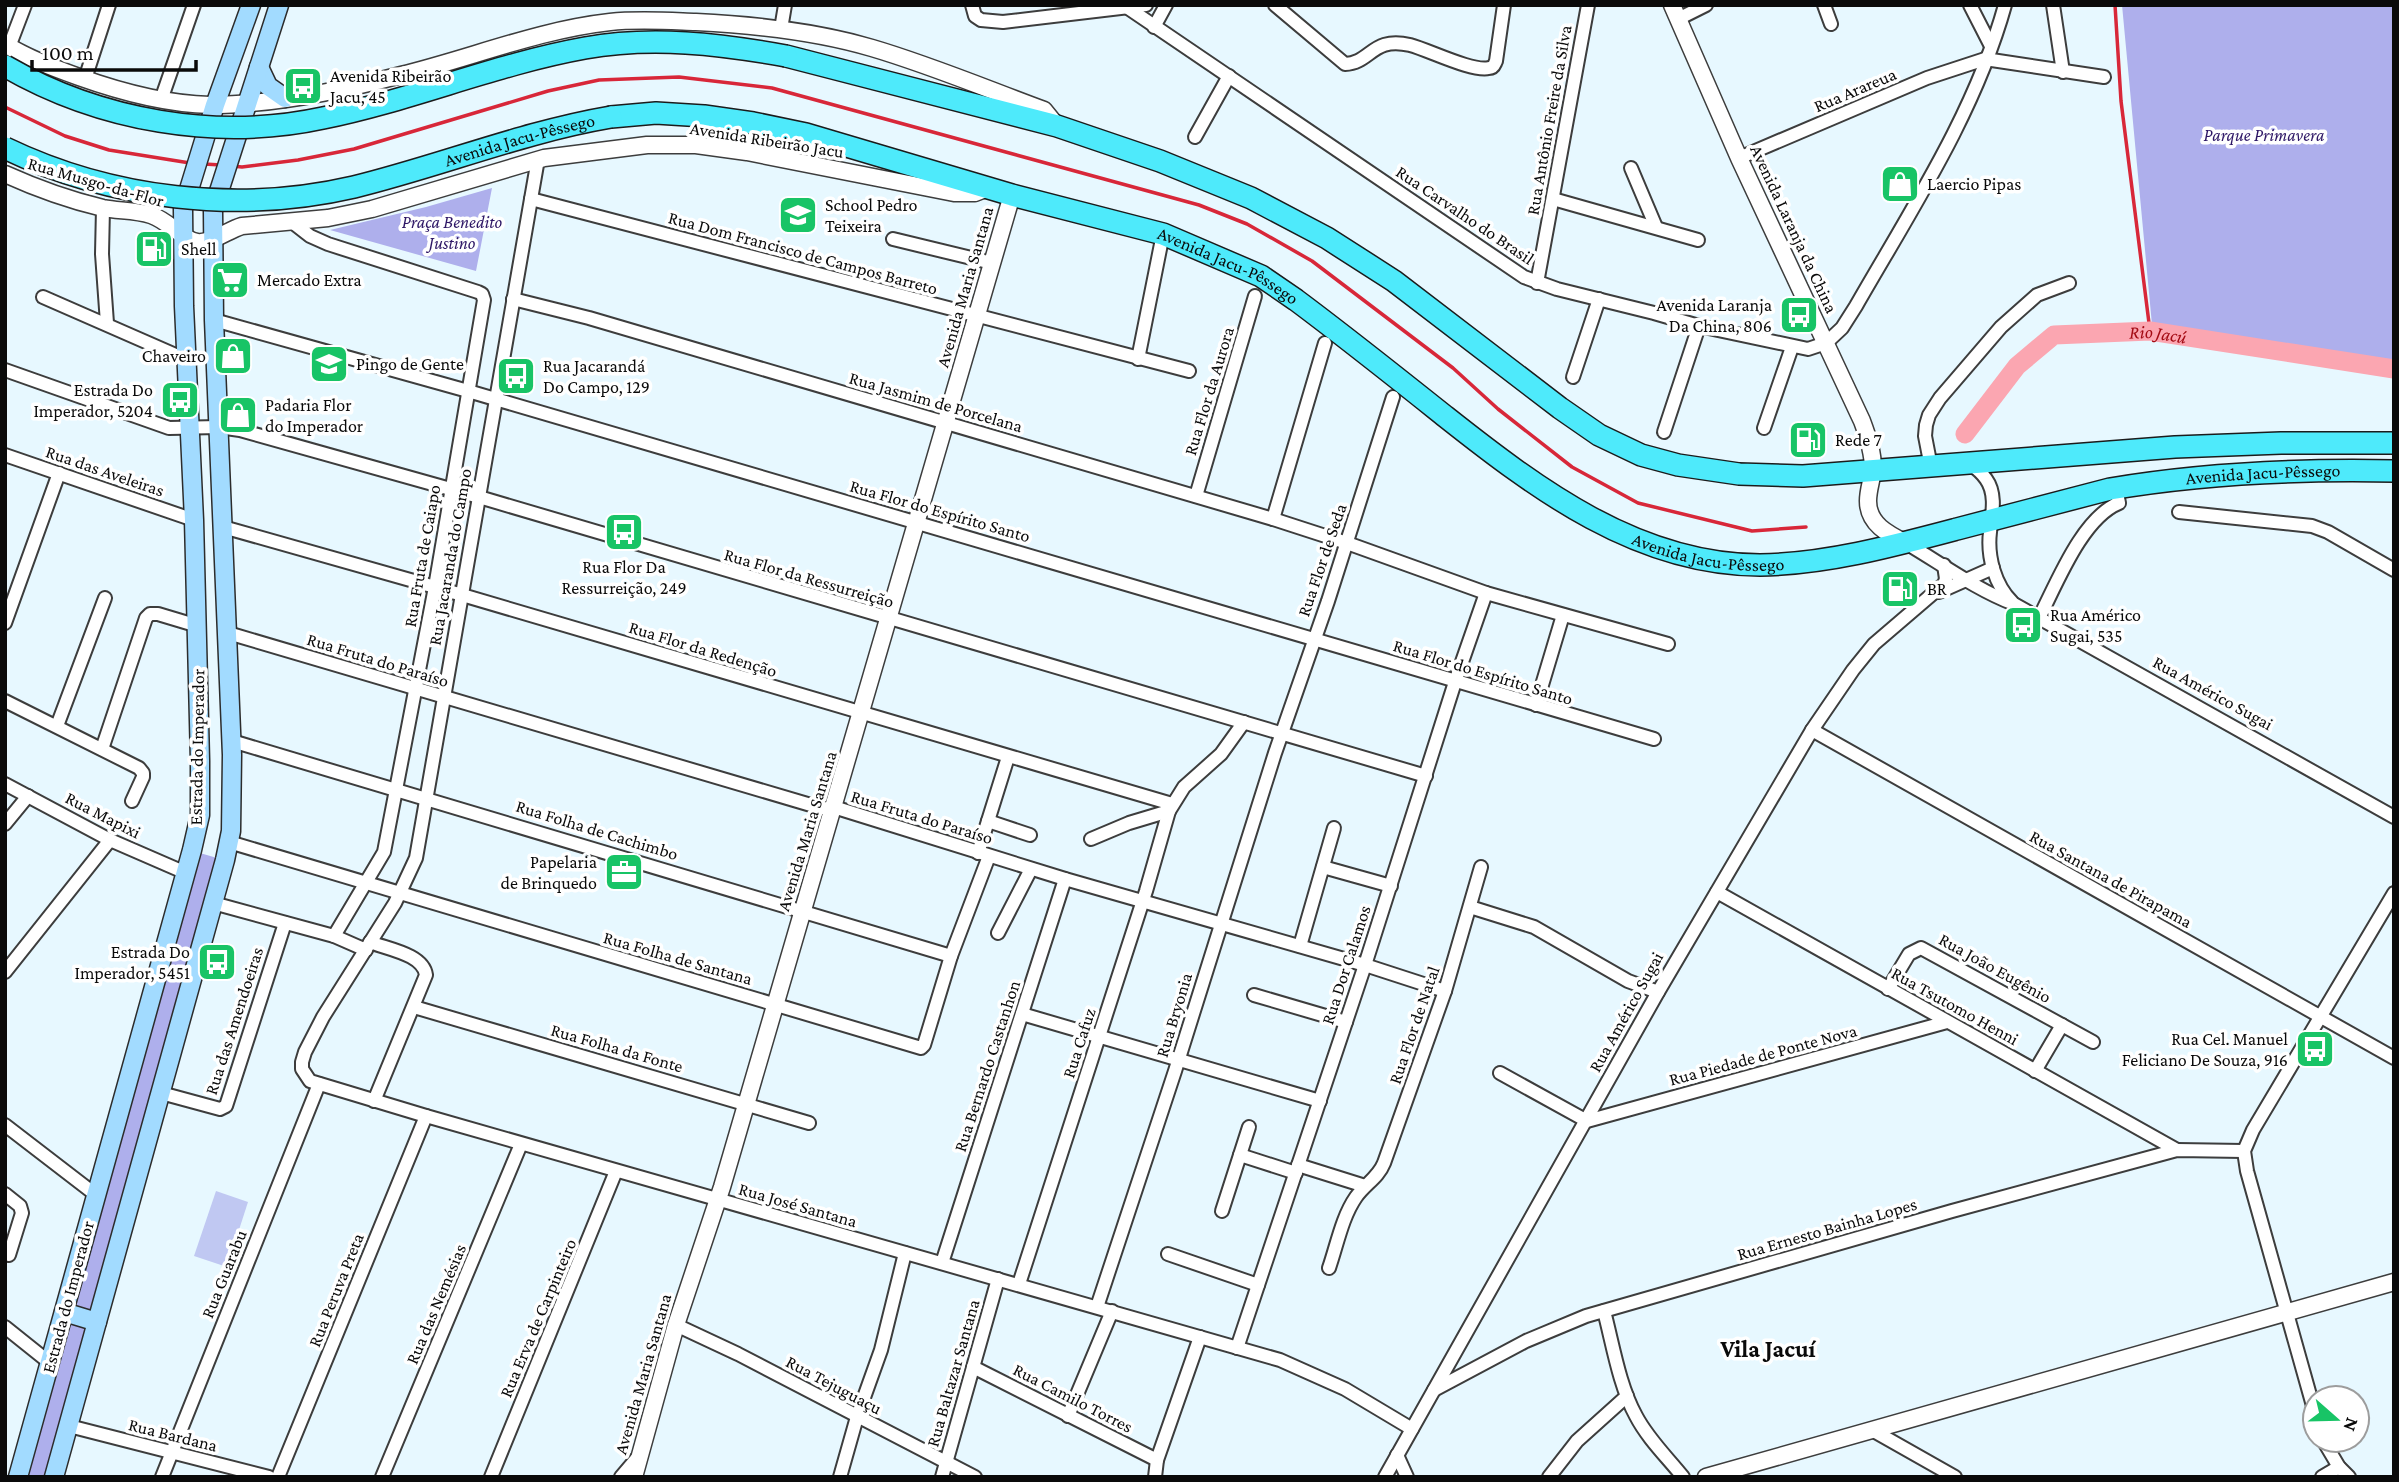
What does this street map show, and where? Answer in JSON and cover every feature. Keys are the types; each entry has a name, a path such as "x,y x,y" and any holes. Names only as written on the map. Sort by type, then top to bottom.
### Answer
{"highway":[{"name":"Avenida Jacu-Pêssego","path":"7,52 52,90 134,117 232,128 268,127 321,119 535,58 587,48 641,42 693,43 786,56 1058,126 1160,161 1251,198 1327,238 1394,281 1599,435 1641,454 1678,465 1740,474 1803,476 2175,447 2394,443"},
{"name":"Avenida Jacu-Pêssego","path":"5,148 62,172 140,192 180,198 265,198 310,195 352,187 537,133 611,117 668,114 704,116 753,122 806,134 989,188 1163,234 1261,276 1330,325 1506,464 1564,503 1628,537 1668,552 1710,561 1759,565 1825,560 1906,543 2116,488 2230,473 2285,470 2394,471"}],"main road":[{"name":"Estrada do Imperador","path":"18,1477 200,815 198,626 194,520 186,428 183,209 215,104 251,5"},
{"path":"273,5 259,41 257,56 268,86 285,98"},
{"name":"Estrada do Imperador","path":"54,1477 229,842 232,741 214,320 213,211 279,5"},
{"path":"184,306 214,320"},
{"path":"64,1312 97,1322"}],"street":[{"path":"24,5 7,52 132,94 161,100 215,104 285,98 401,76 559,30 611,22 661,21 781,29 836,38 872,48 1044,110 1058,126"},
{"path":"85,79 109,5"},
{"path":"161,100 194,5"},
{"path":"781,29 785,5"},
{"path":"973,10 981,20 1003,22 1146,5"},
{"path":"1154,27 1166,5"},
{"path":"1275,5 1345,64 1351,64 1375,48 1394,43 1410,45 1467,65 1491,68 1496,61 1504,5"},
{"name":"Rua Antônio Freire da Silva","path":"1537,283 1588,5"},
{"path":"1675,12 1706,5"},
{"path":"1824,5 1831,24"},
{"path":"1970,5 1991,46"},
{"path":"1826,344 1842,328 1852,312 1937,164 1969,99 2006,5"},
{"path":"2053,5 2063,72"},
{"name":"Rua Carvalho do Brasil","path":"1128,8 1512,270 1537,283 1699,326 1792,347 1808,349 1826,344"},
{"name":"Avenida Laranja da China","path":"1675,12 1739,158 1862,421 1869,440 1873,471"},
{"path":"1986,59 2104,77"},
{"name":"Rua Arareua","path":"1739,158 1927,78 1986,59"},
{"path":"1195,137 1229,76"},
{"name":"Avenida Ribeirão Jacu","path":"212,240 242,226 292,222 372,209 538,159 647,145 696,145 747,152 954,193 975,193 989,188"},
{"name":"Rua Jacaranda do Campo","path":"368,946 400,894 416,858 538,159"},
{"path":"1630,168 1656,227"},
{"name":"Rua Musgo-da-Flor","path":"5,174 30,185 103,208 150,215 197,243 212,240"},
{"name":"Avenida Maria Santana","path":"634,1477 676,1325 717,1200 834,809 1012,194"},
{"name":"Rua Dom Francisco de Campos Barreto","path":"531,199 1189,371"},
{"path":"1553,199 1699,240"},
{"path":"103,208 107,323"},
{"name":"Rua Fruta de Caiapo","path":"292,222 310,236 328,244 482,294 484,300 435,587 384,852 334,936"},
{"path":"1138,359 1163,234"},
{"path":"893,239 992,263"},
{"path":"1931,467 1925,436 1926,425 1940,398 1974,355 2001,327 2037,295 2069,283"},
{"name":"Rua Flor da Aurora","path":"1196,496 1255,296"},
{"path":"43,297 187,360"},
{"name":"Rua Jasmim de Porcelana","path":"513,299 589,318 1273,519 1486,593"},
{"path":"1573,377 1599,299"},
{"name":"Rua Flor do Espírito Santo","path":"214,320 496,399 1654,739"},
{"path":"1664,432 1699,326"},
{"path":"1273,519 1325,343"},
{"path":"1764,428 1792,347"},
{"name":"Rua Flor da Ressurreição","path":"5,370 169,428 219,427 240,430 1426,776"},
{"name":"Rua Flor de Seda","path":"1282,733 1347,543 1393,397"},
{"name":"Rua das Aveleiras","path":"5,455 194,520"},
{"name":"Rua Américo Sugai","path":"1970,463 1986,478 1990,487 1992,520 1989,542 1993,568 2002,592 2014,604"},
{"name":"Rua Américo Sugai","path":"1873,471 1868,501 1870,516 1887,533 1944,565 1989,595 2014,604 2394,817"},
{"path":"5,623 59,473"},
{"path":"2039,618 2083,534 2105,508 2119,503 2116,488"},
{"path":"2179,512 2312,526 2328,532 2394,570"},
{"name":"Rua Flor da Redenção","path":"223,527 435,587 1171,807"},
{"path":"1935,593 1946,579 1944,565"},
{"name":"Rua Américo Sugai","path":"1385,1477 1658,992 1812,730 1874,644 1935,593 1993,568"},
{"path":"1486,593 1668,645"},
{"name":"Rua Dor Calamos","path":"1237,1348 1486,593"},
{"path":"57,726 105,598"},
{"path":"102,749 146,618 150,614 158,614 198,626"},
{"path":"1536,705 1563,615"},
{"name":"Rua Fruta do Paraíso","path":"228,633 414,690 821,808 834,809 1365,965 1445,991"},
{"path":"5,701 142,771 143,777 132,801"},
{"path":"1091,839 1171,807 1184,787 1221,754 1244,722"},
{"name":"Rua Santana de Pirapama","path":"1812,730 2394,1058"},
{"name":"Rua Bryonia","path":"1097,1307 1282,733"},
{"name":"Rua Folha de Cachimbo","path":"232,741 951,956"},
{"name":"Rua Folha de Santana","path":"229,842 920,1048 984,854 988,821 1008,757"},
{"name":"Rua Mapixi","path":"5,784 110,840 186,873"},
{"path":"5,824 28,796"},
{"name":"Rua Cafuz","path":"1019,1284 1171,807"},
{"path":"988,821 1030,835"},
{"path":"1300,946 1334,828"},
{"path":"5,972 110,840"},
{"path":"1323,867 1391,886"},
{"name":"Rua Flor de Natal","path":"1329,1268 1352,1204 1380,1173 1384,1163 1445,991 1481,867"},
{"path":"998,933 1031,869"},
{"name":"Rua Bernardo Castanhon","path":"942,1263 1065,879"},
{"name":"Rua Tsutomo Henni","path":"1717,891 1947,1023 2177,1150"},
{"path":"2307,1384 2254,1201 2244,1151 2253,1130 2394,893"},
{"path":"213,903 415,959 425,968 424,985 374,1101"},
{"path":"1470,906 1534,927 1639,987 1658,992"},
{"name":"Rua das Amendoeiras","path":"161,1093 220,1109 226,1106 285,923"},
{"path":"319,1084 310,1081 305,1075 302,1062 304,1052 368,946"},
{"name":"Rua João Eugênio","path":"1888,989 1909,954 1921,948 2093,1042"},
{"path":"1254,995 1346,1022"},
{"name":"Rua Folha da Fonte","path":"414,1007 809,1123"},
{"path":"1022,1014 1320,1101"},
{"name":"Rua Piedade de Ponte Nova","path":"1587,1121 1947,1023"},
{"name":"Rua João Eugênio","path":"2035,1072 2062,1025"},
{"path":"1500,1073 1587,1121"},
{"name":"Rua José Santana","path":"319,1084 1237,1348 1300,1368 1345,1390 1412,1429"},
{"name":"Rua Guarabu","path":"162,1477 319,1084"},
{"name":"Rua Peruva Preta","path":"278,1477 426,1116"},
{"path":"5,1125 96,1195"},
{"path":"1222,1211 1250,1127"},
{"name":"Rua das Nemésias","path":"382,1477 521,1144"},
{"name":"Rua Ernesto Bainha Lopes","path":"1434,1390 1526,1341 1604,1311 2177,1150 2244,1151"},
{"path":"1240,1156 1366,1186"},
{"name":"Rua Erva de Carpinteiro","path":"491,1477 616,1171"},
{"path":"5,1195 20,1206 22,1213 9,1255"},
{"path":"840,1477 857,1417 881,1350 905,1253"},
{"path":"1168,1254 1258,1285"},
{"name":"Rua Baltazar Santana","path":"942,1477 998,1279"},
{"path":"1706,1477 2394,1282"},
{"path":"1068,1416 1112,1311"},
{"path":"1604,1311 1635,1416 1683,1477"},
{"name":"Rua Tejuguaçu","path":"676,1325 742,1356 975,1477"},
{"path":"5,1327 50,1363"},
{"path":"1155,1477 1157,1460 1200,1337"},
{"name":"Rua Camilo Torres","path":"974,1367 1157,1460"},
{"path":"1549,1477 1577,1441 1627,1396"},
{"name":"Rua Bardana","path":"69,1426 270,1477"},
{"path":"1872,1430 1955,1477"},
{"path":"621,1477 640,1454"},
{"path":"2331,1454 2349,1477"},
{"path":"1397,1455 1407,1477"},
{"path":"2322,1477 2339,1467"}],"green space":[{"name":"Parque Primavera","path":"2122,5 2394,5 2394,360 2152,325"},
{"name":"Praça Benedito Justino","path":"492,188 476,271 330,230 426,207"},
{"path":"200,853 217,858 46,1477 28,1477"}],"shaded area":[{"path":"216,1191 248,1202 227,1267 194,1256"}],"waterway":[{"path":"2115,5 2121,101 2150,331"},
{"path":"232,166 298,160 354,149 548,91 599,80 679,77 772,88 1199,205 1247,224 1312,261 1453,368 1498,409 1572,467 1638,503 1752,531 1806,527"},
{"path":"5,107 65,136 109,150 190,163"},
{"path":"204,164 221,165"},
{"name":"Rio Jacú","path":"1965,434 2017,366 2054,335 2150,331 2394,369"}],"place":[{"name":"Avenida Ribeirão Jacu, 45","path":"303,86"},
{"name":"Laercio Pipas","path":"1900,184"},
{"name":"School Pedro Teixeira","path":"798,215"},
{"name":"Shell","path":"154,249"},
{"name":"Mercado Extra","path":"230,280"},
{"name":"Avenida Laranja Da China, 806","path":"1799,315"},
{"name":"Chaveiro","path":"233,356"},
{"name":"Pingo de Gente","path":"329,364"},
{"name":"Rua Jacarandá Do Campo, 129","path":"516,376"},
{"name":"Estrada Do Imperador, 5204","path":"180,400"},
{"name":"Padaria Flor do Imperador","path":"238,415"},
{"name":"Rede 7","path":"1808,440"},
{"name":"Rua Flor Da Ressurreição, 249","path":"624,532"},
{"name":"BR","path":"1900,589"},
{"name":"Rua Américo Sugai, 535","path":"2023,625"},
{"name":"Papelaria de Brinquedo","path":"624,872"},
{"name":"Estrada Do Imperador, 5451","path":"217,962"},
{"name":"Rua Cel. Manuel Feliciano De Souza, 916","path":"2315,1049"}],"district":[{"name":"Vila Jacuí","path":"1768,1348"}]}
